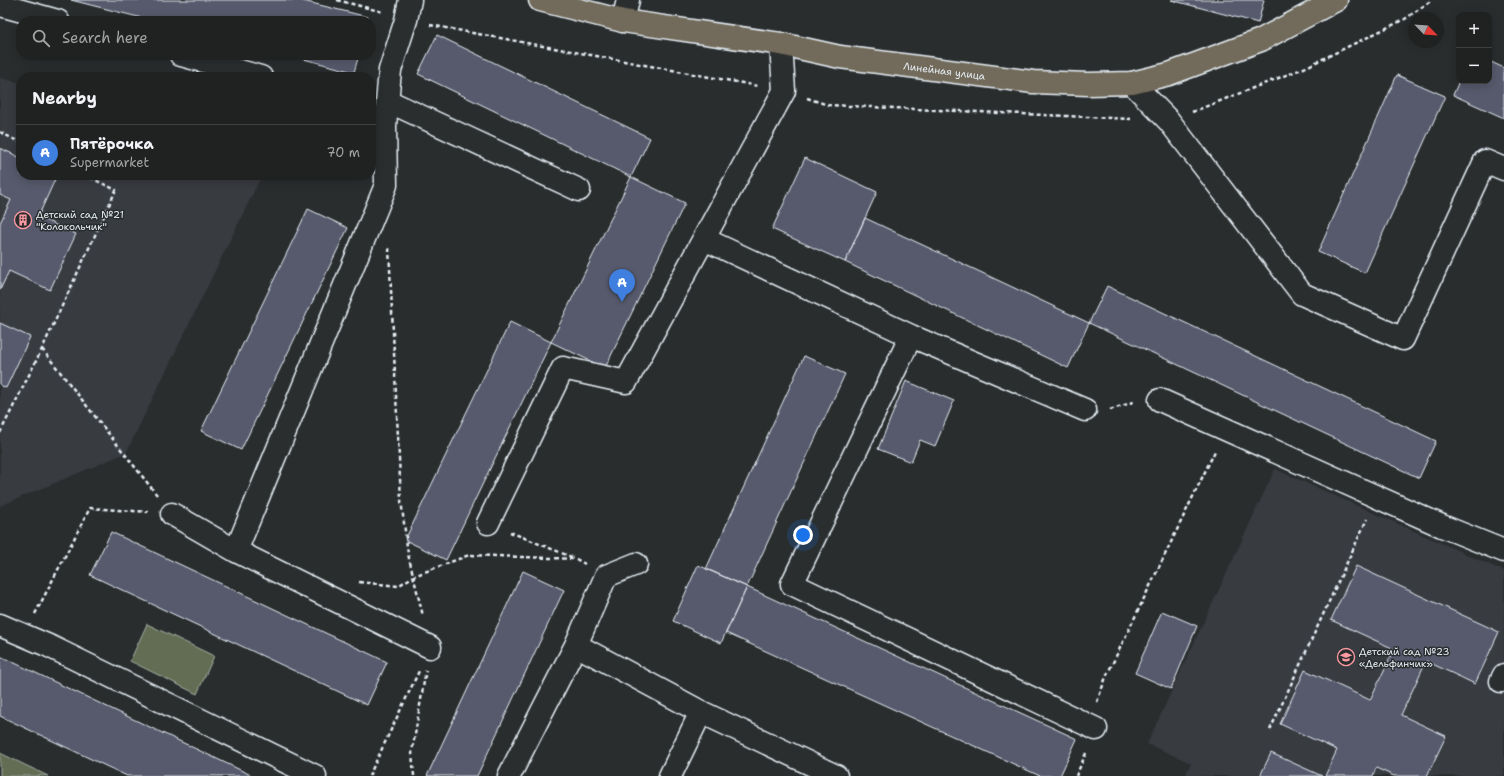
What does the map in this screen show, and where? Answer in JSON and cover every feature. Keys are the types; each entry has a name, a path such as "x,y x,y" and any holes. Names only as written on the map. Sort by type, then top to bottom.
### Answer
{"main road":[{"name":"Линейная улица","path":"540,0 625,10 840,57 1033,82 1088,84 1132,83 1169,74 1260,40 1336,0"}],"street":[{"path":"236,551 386,185 385,126 390,70 406,20 410,0"},
{"path":"0,5 40,16"},
{"path":"488,523 563,368 626,382 784,91 781,44"},
{"path":"199,60 243,72"},
{"path":"1132,83 1169,121 1302,294 1402,339 1486,161 1504,169"},
{"path":"388,100 579,190"},
{"path":"704,239 911,336 1085,410"},
{"path":"911,336 792,584 1096,730"},
{"path":"1160,400 1442,526 1504,551"},
{"path":"172,514 236,551 430,646"},
{"path":"510,776 576,645 606,576 636,564"},
{"path":"0,625 49,646 315,776"},
{"path":"576,645 701,712 836,776"},
{"path":"670,776 701,712"}],"path":[{"path":"0,132 16,140"},
{"path":"0,434 42,349 116,190 95,180"},
{"path":"388,240 401,500 408,554 430,646 412,752 414,776"},
{"path":"42,349 172,514"},
{"path":"1085,410 1106,412 1145,399 1151,398 1160,400"},
{"path":"1076,776 1096,730 1098,700 1106,677 1225,429"},
{"path":"1270,730 1378,497"},
{"path":"32,618 90,508 172,514"},
{"path":"488,523 576,559 606,576"},
{"path":"352,581 398,586 414,576 469,555 576,559"},
{"path":"369,776 430,646"}],"shaded area":[{"path":"0,78 16,82 16,180 260,180 126,453 0,506"},
{"name":"Детский сад №23 «Дельфинчик»","path":"1275,469 1504,571 1504,776 1185,776 1191,763 1147,744"}],"green space":[{"path":"147,624 214,656 197,694 130,661"},
{"path":"0,753 48,776 0,776"}],"building":[{"path":"71,0 299,0 364,16 134,16"},
{"path":"1171,0 1264,0 1258,23"},
{"path":"437,35 650,138 631,177 418,74"},
{"path":"307,60 358,60 354,72"},
{"path":"1492,62 1504,68 1504,118 1453,95 1458,84 1492,84"},
{"path":"1397,75 1445,96 1365,273 1318,252"},
{"name":"Детский сад №21 \"Колокольчик\"","path":"0,148 16,156 16,180 55,180 38,217 76,234 50,290 9,271 0,290 0,223 11,200 0,195"},
{"path":"805,158 877,192 845,262 772,229"},
{"path":"631,177 685,203 605,368 551,342"},
{"path":"308,209 348,228 241,450 201,431"},
{"path":"865,218 1089,323 1068,368 845,262"},
{"path":"1107,286 1436,441 1419,478 1089,323"},
{"path":"510,322 551,342 446,560 405,540"},
{"path":"0,323 30,337 6,388 0,385"},
{"path":"804,356 845,374 747,587 706,569"},
{"path":"906,381 954,401 935,446 920,440 911,462 878,449"},
{"path":"111,532 387,662 367,705 90,575"},
{"path":"698,565 747,587 721,643 673,621"},
{"path":"1356,566 1499,632 1475,684 1426,661 1401,715 1446,736 1427,776 1394,776 1376,768 1373,776 1325,776 1337,750 1280,724 1305,670 1370,700 1394,649 1331,620"},
{"path":"523,571 564,590 477,776 427,776"},
{"path":"747,587 1077,739 1060,776 1040,776 726,633"},
{"path":"1162,611 1197,626 1171,689 1135,673"},
{"path":"0,656 253,776 127,776 0,716"},
{"path":"1271,753 1322,776 1260,776"}],"place":[{"name":"Детский сад №21 \"Колокольчик\"","path":"23,220"},
{"name":"Пятёрочка","path":"622,302"},
{"name":"Детский сад №23 «Дельфинчик»","path":"1346,657"}]}
